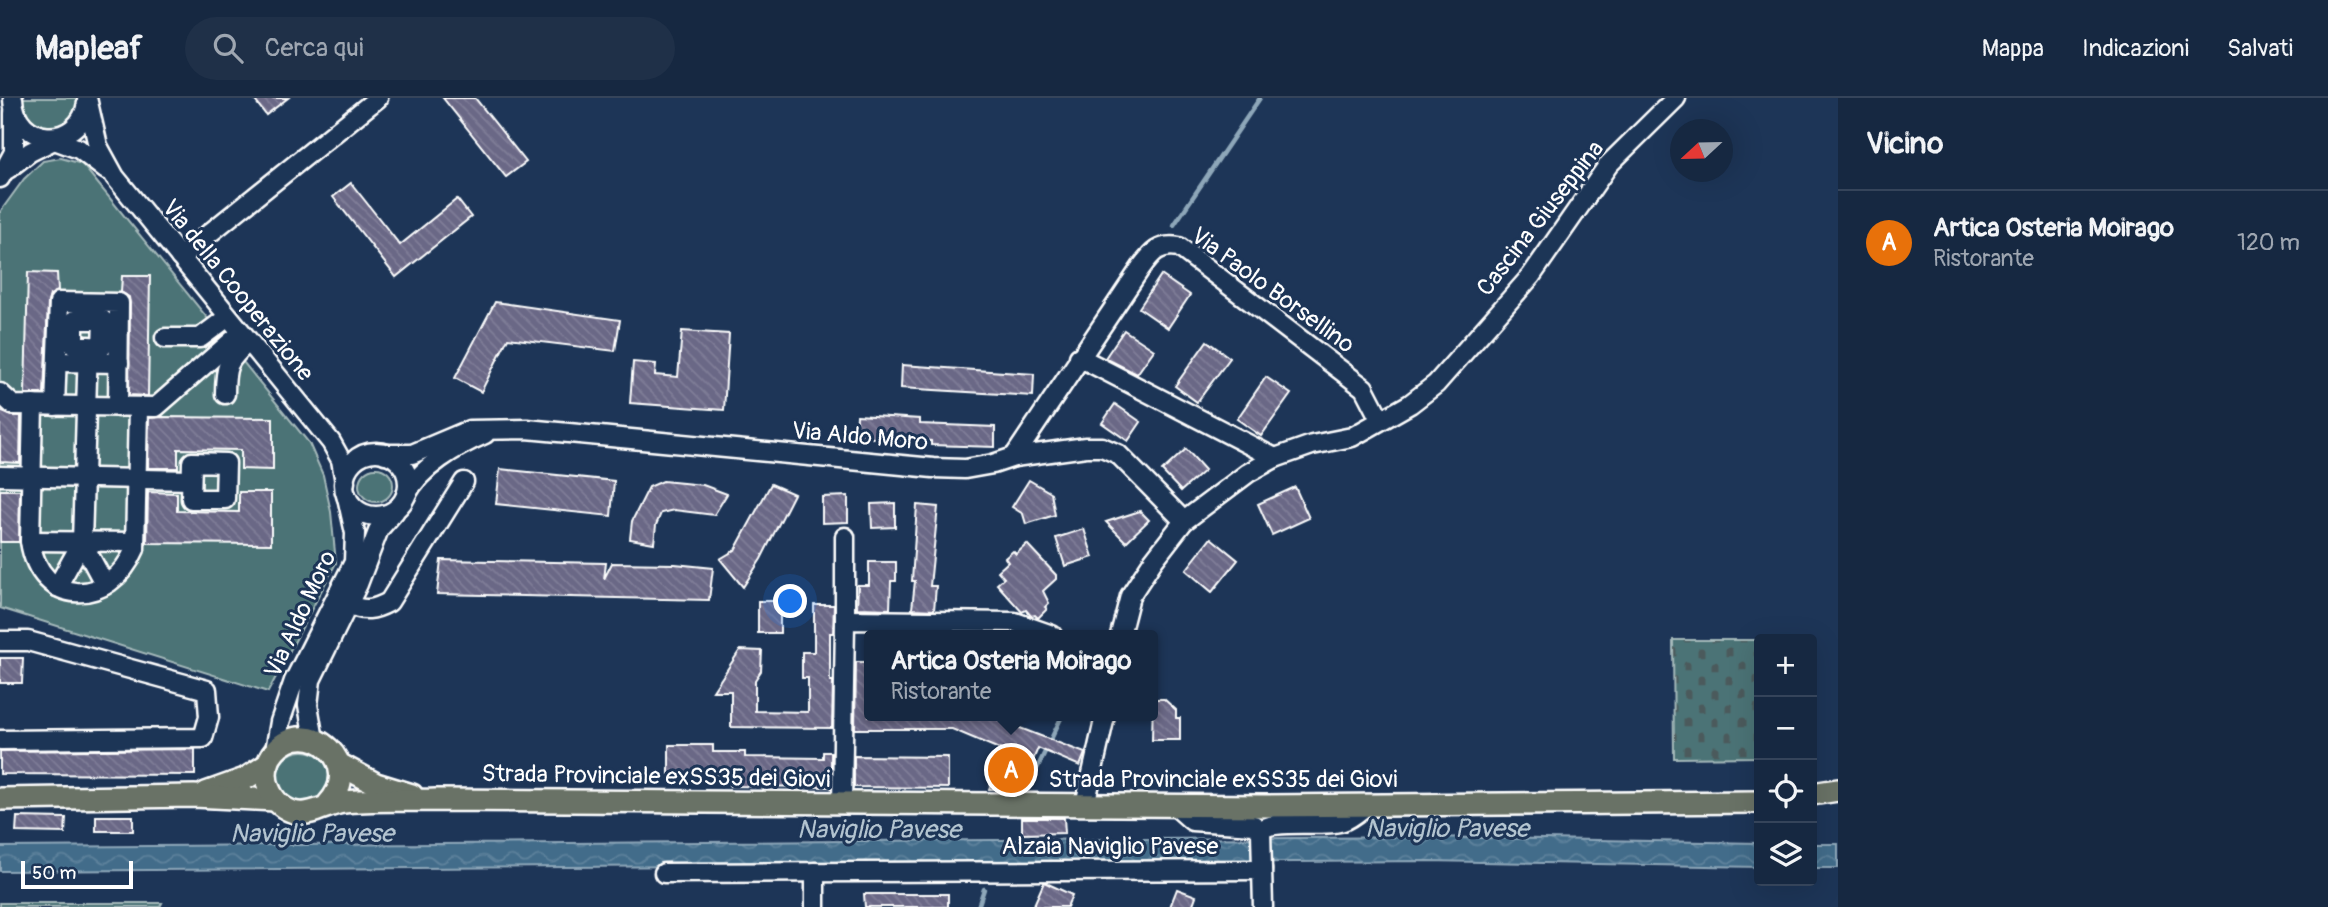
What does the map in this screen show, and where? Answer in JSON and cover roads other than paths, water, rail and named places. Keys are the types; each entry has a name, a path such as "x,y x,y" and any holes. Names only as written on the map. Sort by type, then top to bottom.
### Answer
{"main road":[{"path":"194,796 245,779 289,741 305,738 314,740 332,752 339,764 339,788 328,804"},
{"path":"272,757 267,783 275,800 281,806 297,813 313,812 328,804 345,802 435,800"},
{"path":"339,764 376,784 435,800"},
{"path":"1817,793 1838,790"},
{"path":"0,799 194,796 275,800"},
{"name":"Strada Provinciale exSS35 dei Giovi","path":"435,800 1086,805 1754,802"}],"street":[{"path":"3,175 30,152 77,125 83,117 87,98"},
{"name":"Via della Cooperazione","path":"87,98 98,146 115,177 323,432 341,460 346,489"},
{"path":"180,257 378,98"},
{"name":"Cascina Giuseppina","path":"1122,630 1130,596 1184,521 1248,473 1275,458 1312,445 1353,437 1410,404 1436,384 1531,276 1609,164 1676,98"},
{"path":"3,175 15,144 13,102"},
{"name":"Via della Cooperazione","path":"13,102 22,124 30,131 55,136 79,149 115,177"},
{"name":"Via Paolo Borsellino","path":"1014,457 1079,357 1154,251 1170,245 1179,247 1366,390 1380,419"},
{"path":"55,406 57,362 77,322 119,303 111,333 102,347 88,355 57,362"},
{"path":"165,338 200,338 228,317"},
{"path":"77,322 74,346 88,355 118,363"},
{"path":"111,333 118,363 118,407"},
{"path":"225,394 225,369 245,338"},
{"path":"0,393 13,405 156,407 245,338"},
{"path":"57,587 82,542 88,355"},
{"path":"1079,357 1275,458"},
{"path":"33,405 32,553 41,573 57,587 76,592 97,590 117,579 128,566 135,549 138,407"},
{"name":"Via Aldo Moro","path":"406,495 418,479 444,457 475,438 501,428"},
{"name":"Via Aldo Moro","path":"379,454 411,454 462,432 501,428 582,433 933,468 965,469 1014,457 1102,447 1118,454 1184,521"},
{"name":"Via della Cooperazione","path":"323,432 349,446 379,454"},
{"path":"379,454 396,459 405,471 408,484 406,495 395,511 382,516 368,515 355,508 346,489 348,470 354,462 379,454"},
{"path":"0,476 191,480"},
{"path":"348,604 358,609 373,610 389,603 464,482"},
{"name":"Via Aldo Moro","path":"272,757 294,681 354,562 355,533 346,489"},
{"name":"Via Aldo Moro","path":"314,740 308,705 314,672 358,584 379,529 395,511"},
{"path":"842,804 845,537"},
{"path":"30,541 135,542"},
{"path":"82,542 105,585"},
{"path":"845,624 853,619 997,622 1024,624 1039,630"},
{"path":"0,641 28,641 207,690 209,717 203,738 0,740"},
{"path":"1086,805 1104,721"},
{"path":"1174,805 1192,821 1254,825 1261,831 1263,907"},
{"path":"1261,831 1269,825 1345,821 1367,805"},
{"name":"Alzaia Naviglio Pavese","path":"664,873 1262,870"},
{"path":"815,872 816,907"}],"water":[{"path":"1429,837 1754,843 1754,867 1428,861 0,871 0,847"},
{"path":"1817,844 1838,844 1838,868 1817,868"}],"waterway":[{"path":"1174,225 1260,98"},
{"path":"1034,775 1060,721"},
{"path":"978,907 984,889"}],"place":[{"name":"Artica Osteria Moirago","path":"1011,770"}],"water label":[{"name":"Naviglio Pavese","path":"1447,828"},
{"name":"Naviglio Pavese","path":"879,829"},
{"name":"Naviglio Pavese","path":"312,833"}]}
